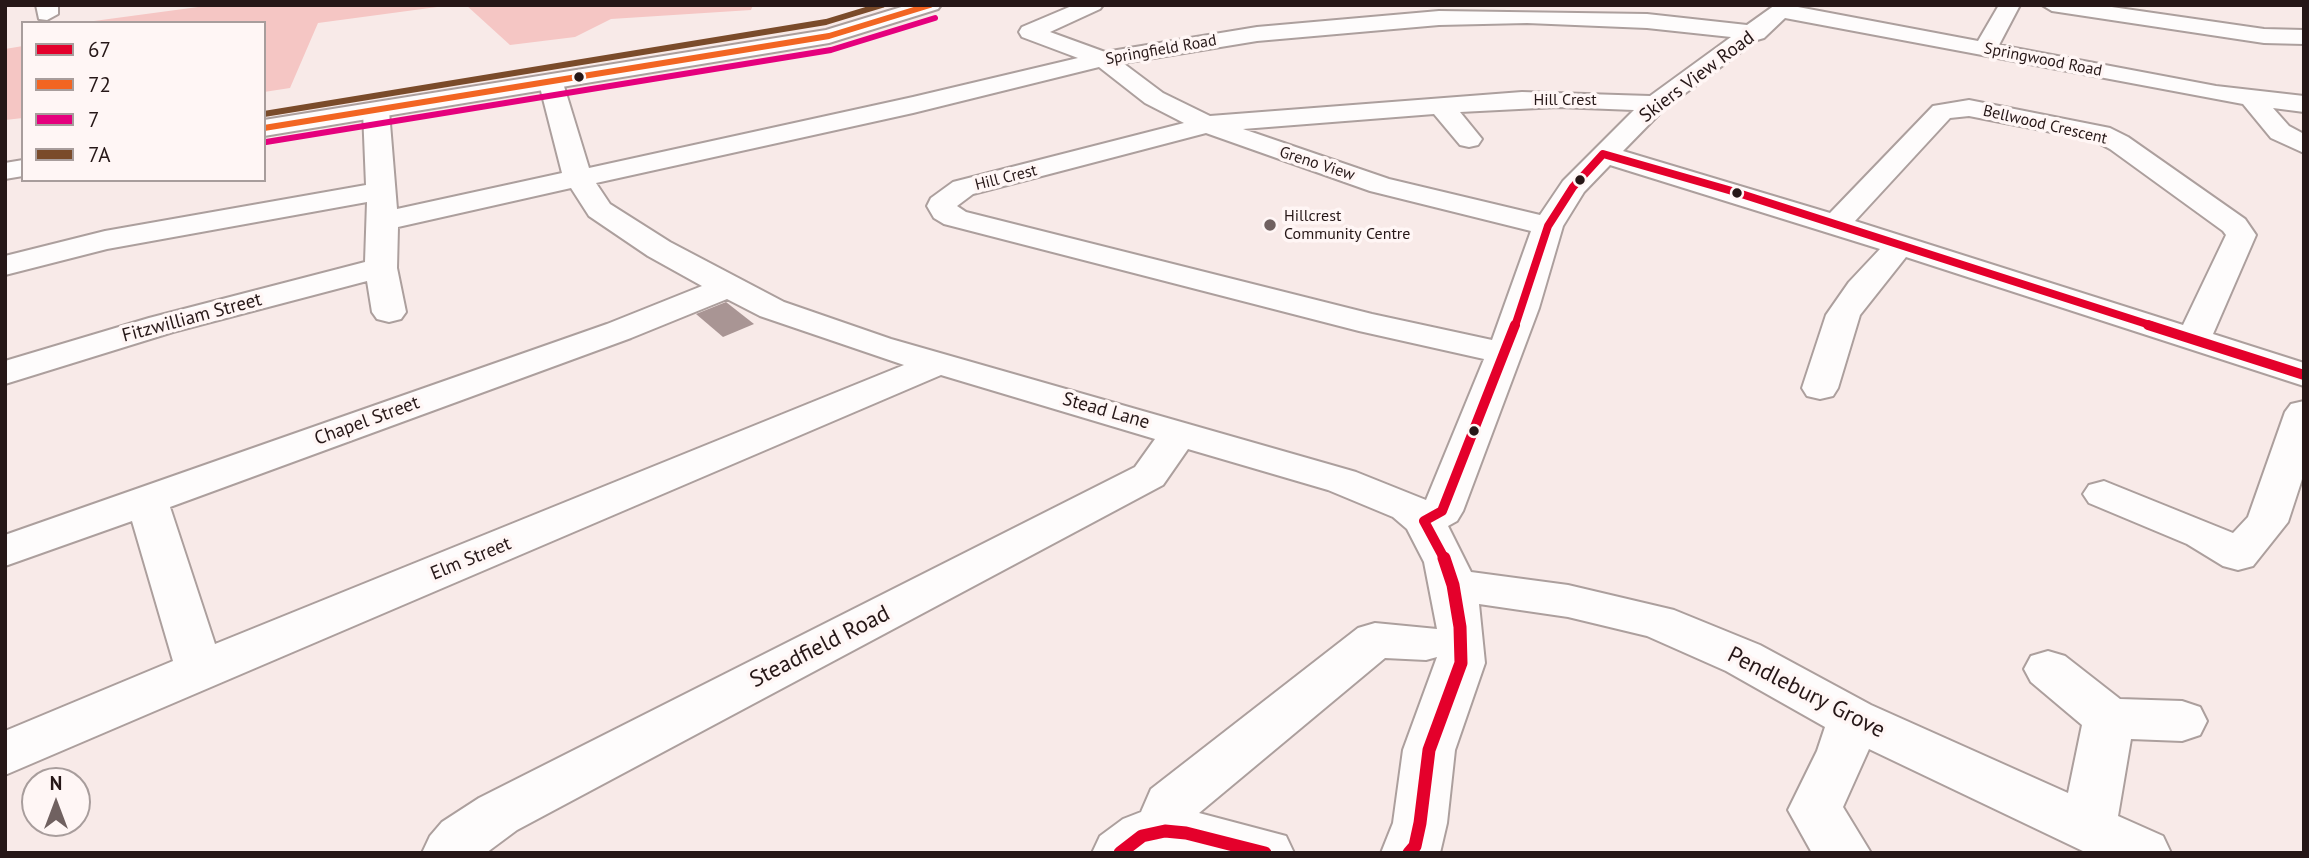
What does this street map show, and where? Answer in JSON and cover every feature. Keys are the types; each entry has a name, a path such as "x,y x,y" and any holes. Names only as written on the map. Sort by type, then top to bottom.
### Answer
{"street":[{"path":"266,128 829,36 931,5"},
{"path":"1093,5 1030,33 1103,60"},
{"path":"1985,49 2010,5"},
{"path":"2052,5 2264,36 2304,37"},
{"name":"Springwood Road","path":"1786,8 1985,49 2251,97 2304,104"},
{"name":"Skiers View Road","path":"1424,521 1442,511 1505,353 1548,226 1573,187 1655,104 1756,33 1786,8"},
{"name":"Springfield Road","path":"383,221 578,176 913,105 1103,60 1257,34 1438,11 1647,20 1756,33"},
{"name":"Greno View","path":"1103,60 1154,98 1207,125 1380,185 1548,226"},
{"name":"Stead Lane","path":"551,83 578,176 599,210 659,249 728,287 772,309 937,364 1180,432 1387,497 1408,507 1424,521 1446,562 1453,585 1460,627 1461,663 1429,750 1420,823 1415,846 1409,853"},
{"path":"2251,97 2280,132 2304,145"},
{"name":"Hill Crest","path":"1505,353 1371,324 955,218 944,212 942,206 946,198 963,188 1207,125 1439,104 1558,99 1655,104"},
{"path":"1439,104 1469,139"},
{"name":"Bellwood Crescent","path":"1836,224 1942,111 1969,108 2101,134 2119,143 2203,202 2234,225 2241,235 2193,339"},
{"path":"376,111 383,221 381,268 389,312"},
{"path":"1603,154 1836,224 2304,375"},
{"path":"5,266 105,240 381,191"},
{"path":"1820,388 1843,315 1861,289 1900,245"},
{"name":"Fitzwilliam Street","path":"5,373 161,325 381,268"},
{"name":"Chapel Street","path":"5,551 619,331 728,287"},
{"name":"Elm Street","path":"5,754 200,670 937,364"},
{"path":"2104,494 2202,534 2238,555 2267,522 2304,412"},
{"name":"Steadfield Road","path":"450,853 462,839 499,814 1149,476 1180,432"},
{"path":"147,501 200,670"},
{"name":"Pendlebury Grove","path":"1453,585 1568,601 1658,622 1743,658 1853,719 2143,853"},
{"path":"1143,842 1170,806 1375,640 1426,643"},
{"path":"2048,669 2109,718 2182,720"},
{"path":"2088,828 2109,718"},
{"path":"1843,853 1815,810 1843,751 1853,719"},
{"path":"1143,842 1186,832 1266,853"}],"shaded area":[{"path":"213,5 452,5 318,23 290,88 266,92 266,21 94,21"},
{"path":"466,5 753,5 751,10 611,19 575,37 510,45"},
{"path":"21,46 21,118 5,120 5,49"}],"building":[{"path":"726,302 754,324 723,337 696,314"}],"transit line":[{"name":"7A","path":"266,114 826,22 882,5"},
{"name":"72","path":"266,128 829,36 930,5"},
{"name":"7","path":"266,142 831,50 935,18"},
{"name":"67","path":"1409,853 1415,846 1420,823 1429,750 1461,663 1460,627 1453,585 1446,562 1424,521 1442,511 1522,308 1548,226 1573,187 1603,154 1732,191 2304,375"},
{"name":"67","path":"1120,853 1142,836 1165,831 1186,833 1265,853"}],"place":[{"name":"Hillcrest Community Centre","path":"1270,225"}]}
